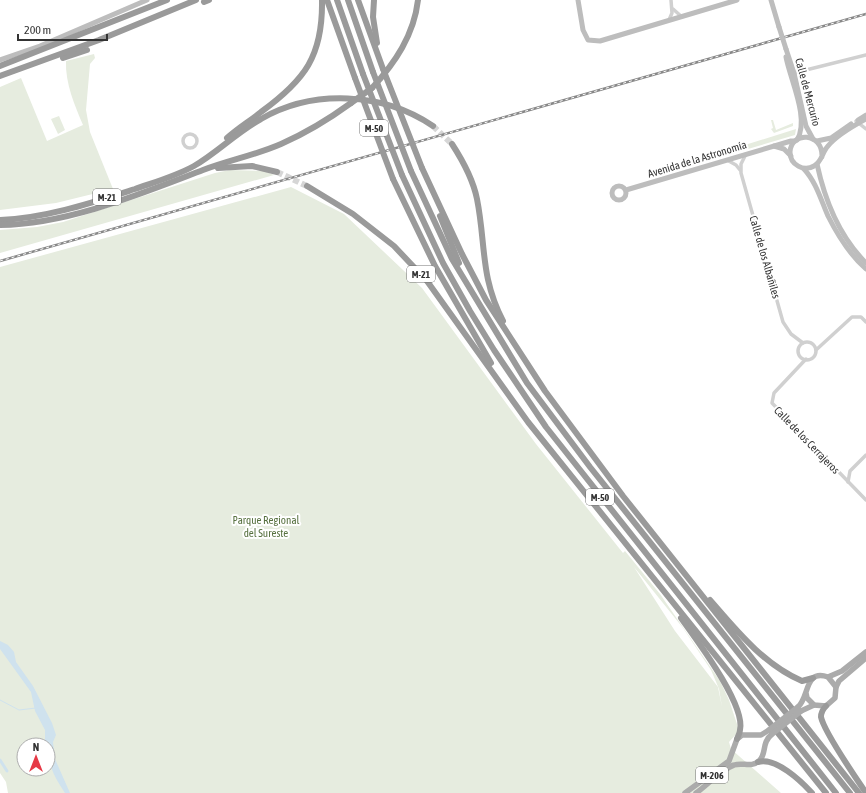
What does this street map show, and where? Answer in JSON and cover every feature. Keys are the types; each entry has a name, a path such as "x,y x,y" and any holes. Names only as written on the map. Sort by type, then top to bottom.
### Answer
{"highway":[{"path":"0,66 167,0"},
{"path":"0,76 46,61 196,0"},
{"path":"209,156 236,130 284,96 300,78 314,55 322,18 322,0"},
{"name":"M-50","path":"327,0 393,179 435,266 507,391 528,422 573,479 826,793"},
{"name":"M-50","path":"337,0 363,74 402,175 433,242 470,311 494,350 546,427 836,793"},
{"name":"M-50","path":"348,0 373,72 411,171 441,237 527,383 554,420 850,793"},
{"name":"M-50","path":"358,0 382,67 422,168 462,254 490,306 573,430 858,793"},
{"path":"374,0 375,34 382,67"},
{"name":"M-21","path":"185,177 280,144 311,129 372,88 389,69 401,52 410,34 418,0"},
{"path":"46,61 56,60 87,50"},
{"name":"M-21","path":"0,220 53,213 117,195 172,176 194,166 261,118 289,106 318,100 349,98 386,104 419,116 432,126"},
{"path":"452,144 462,160 477,198 486,274 494,303 514,343"},
{"name":"M-21","path":"0,225 28,223 70,215 216,168 252,166 277,172"},
{"path":"422,168 463,276"},
{"name":"M-21","path":"306,186 353,214 394,246 427,280 507,391"},
{"path":"658,540 732,625 757,651 773,664 802,681 812,678"},
{"path":"642,564 719,673 728,689 740,722 740,731 737,739"},
{"path":"826,706 822,710 822,719 831,738 866,793"},
{"path":"758,762 771,763 787,771 812,793"}],"main road":[{"path":"800,709 808,683 812,678 819,676 828,677 842,671 866,652"},
{"path":"758,762 763,753 765,741 770,732 800,709 814,705 826,706 835,698 836,687 839,681 866,658"},
{"path":"828,677 836,687"},
{"path":"806,692 807,698 814,705"},
{"path":"737,739 747,734 755,735 770,732"},
{"path":"755,735 761,740 764,747"},
{"name":"M-206","path":"686,793 726,764 731,757 733,744 737,739"},
{"name":"M-206","path":"732,752 735,758 744,765"},
{"name":"M-206","path":"696,793 729,768 737,764 750,765 758,762"}],"street":[{"path":"0,60 52,41 147,0"},
{"path":"578,0 583,30 588,40 600,41 737,0"},
{"path":"667,21 673,10 671,0"},
{"path":"771,0 774,7"},
{"path":"774,0 774,7"},
{"name":"Calle de Mercurio","path":"774,7 794,73 806,126 815,140"},
{"path":"673,10 682,17"},
{"name":"Calle de Mercurio","path":"786,49 788,66 801,120 801,133 796,140"},
{"path":"794,73 866,55"},
{"path":"788,66 794,73"},
{"path":"792,82 794,73"},
{"path":"804,169 813,167 817,164 827,146 866,115"},
{"path":"791,156 791,147 796,140 802,137 815,140 831,138 857,122 866,120 866,130"},
{"path":"857,122 866,130"},
{"name":"Avenida de la Astronomía","path":"626,190 796,140"},
{"path":"815,140 820,146 822,157"},
{"path":"773,146 784,149 791,156 795,164 804,169 812,178 828,216 844,246 866,270"},
{"path":"741,173 741,164 746,154"},
{"path":"727,160 736,165 741,173"},
{"path":"817,164 822,188 840,230 852,248 866,263"},
{"name":"Calle de los Albañiles","path":"741,173 784,322 788,330 795,338 803,343"},
{"path":"816,350 811,343 803,343 799,347 799,355 806,359 813,357 816,350 852,317 861,317 866,322"},
{"name":"Calle de los Albañiles","path":"795,338 799,347"},
{"name":"Calle de los Cerrajeros","path":"806,359 774,393 771,398 772,404 866,500"},
{"path":"839,473 850,471 866,455"},
{"path":"848,482 850,471"}],"green space":[{"path":"94,54 95,58 90,64 86,110 90,132 113,189 56,203 0,210 0,87 21,78 47,141 83,125 69,86 66,61"},
{"path":"59,116 65,130 58,134 51,119"},
{"path":"771,120 773,120 776,130 793,123 793,126 774,133 771,129 773,128"},
{"path":"796,129 795,135 684,168 678,166"},
{"path":"230,170 264,171 274,175 0,253 0,230 37,227 63,222 215,173"},
{"name":"Parque Regional del Sureste","path":"291,187 344,214 422,288 536,444 623,553 625,551 660,594 720,681 729,700 738,727 738,732 729,742 731,749 781,793 8,793 6,782 0,773 0,267","holes":["634,567 683,628 711,670 719,689 722,707 718,687 675,631"]}],"water":[{"path":"0,641 8,645 14,652 16,662 33,686 52,723 56,735 55,737 45,737 45,730 35,711 31,692 0,649"},
{"path":"56,761 70,793 65,793 56,777"}],"waterway":[{"path":"0,700 19,710 36,708"},
{"path":"0,760 7,771"}],"tunnel":[{"path":"433,126 452,144"},
{"path":"277,172 307,186"}],"railway":[{"path":"0,261 866,14"}]}
